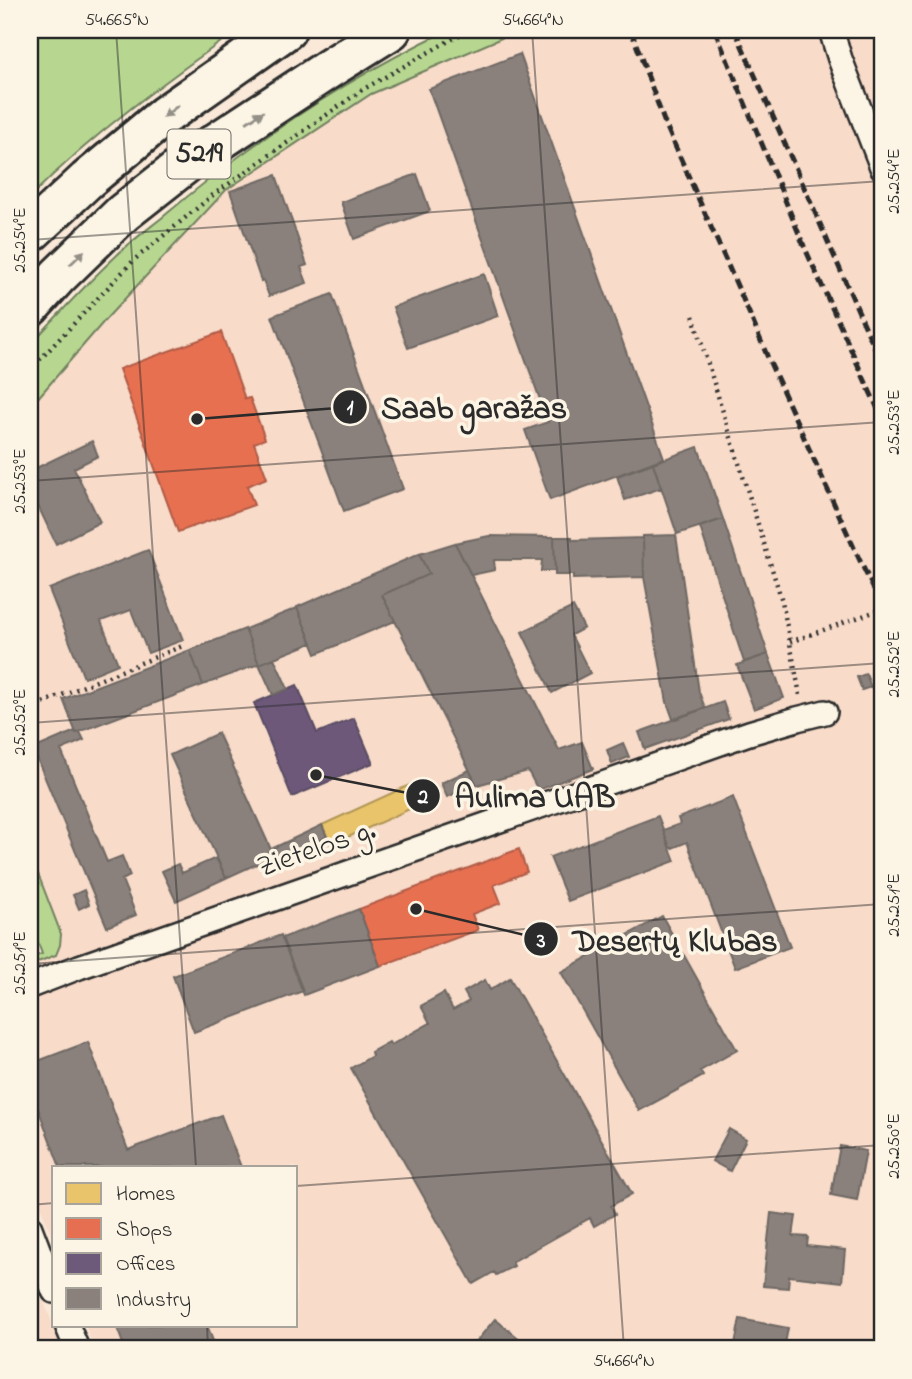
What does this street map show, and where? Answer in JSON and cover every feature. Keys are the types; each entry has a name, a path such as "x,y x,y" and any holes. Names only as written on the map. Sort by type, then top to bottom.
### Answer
{"highway":[{"name":"5219","path":"30,233 165,115 286,30"},
{"name":"5219","path":"30,307 123,213 193,158 391,30"}],"street":[{"path":"831,30 882,167"},
{"name":"Zietelos g.","path":"30,986 749,733 815,714"},
{"path":"30,1228 52,1286"},
{"path":"67,1326 77,1349"}],"path":[{"path":"30,370 134,260 213,195 362,90 468,30"},
{"path":"694,316 782,601 790,642 815,714"},
{"path":"790,642 882,609"},
{"path":"30,708 185,645"}],"shaded area":[{"path":"520,30 882,30 882,1349 94,1349 85,1326 298,1326 298,1166 52,1166 52,1238 30,1178 30,965 56,955 61,934 30,853 30,407 106,319 226,190 371,94"},
{"path":"30,1268 63,1349 30,1349"}],"green space":[{"path":"30,30 238,30 130,109 30,197"},
{"path":"448,30 520,30 371,94 226,190 106,319 30,407 30,345 121,251 197,189 300,114 373,69"},
{"path":"30,853 61,934 56,955 30,965 30,958 42,954 30,921"}],"building: Homes":[{"path":"416,782 425,802 331,845 322,825"}],"building: Shops":[{"path":"221,332 245,399 250,398 265,439 254,443 267,478 247,486 254,505 178,532 119,369"},
{"path":"519,849 527,872 494,885 501,903 472,914 478,930 380,966 359,909"}],"building: Offices":[{"path":"297,685 317,733 354,718 373,763 292,797 254,703"}],"building: Industry":[{"path":"520,54 664,458 550,500 525,430 548,422 429,89"},
{"path":"417,174 430,211 354,239 341,202"},
{"path":"276,175 307,265 301,267 307,283 269,296 263,280 261,281 230,191"},
{"path":"484,274 498,316 408,348 393,307"},
{"path":"332,294 403,489 344,511 272,316"},
{"path":"92,441 98,456 74,468 100,522 56,544 30,489 30,471"},
{"path":"698,447 723,519 677,534 653,463"},
{"path":"653,463 661,488 625,500 617,476"},
{"path":"723,519 768,654 744,662 700,527"},
{"path":"676,535 699,692 705,708 673,719 667,702 644,577 643,536"},
{"path":"489,536 554,537 555,571 541,571 542,560 494,560 495,570 471,575 455,543"},
{"path":"554,537 572,537 572,540 643,538 644,577 573,579 573,575 555,575"},
{"path":"455,543 559,750 582,742 593,769 538,790 528,771 477,785 382,595 429,574 419,554"},
{"path":"148,550 183,640 148,653 131,610 101,621 118,664 84,678 49,589"},
{"path":"419,554 429,574 382,595 395,621 316,654 297,607"},
{"path":"573,607 584,628 571,635 590,673 552,693 522,632"},
{"path":"297,608 312,643 259,664 245,629"},
{"path":"245,629 259,664 203,685 190,650"},
{"path":"190,650 203,685 76,733 63,699"},
{"path":"768,654 784,698 754,709 737,665"},
{"path":"274,658 288,689 273,695 259,664"},
{"path":"866,674 871,687 862,690 857,677"},
{"path":"723,702 729,719 645,749 639,732"},
{"path":"75,731 80,732 84,740 61,750 107,862 122,856 130,876 122,880 136,915 107,927 33,749"},
{"path":"218,733 274,856 226,878 170,755"},
{"path":"623,743 629,757 612,764 607,750"},
{"path":"469,770 477,785 447,797 441,783"},
{"path":"733,797 790,947 735,968 687,842 670,849 663,830 680,824 678,818"},
{"path":"658,816 675,861 568,901 550,857"},
{"path":"322,825 327,837 276,861 271,849"},
{"path":"216,858 226,878 176,901 162,871 178,864 182,873"},
{"path":"84,890 89,904 79,909 73,895"},
{"path":"359,909 380,966 304,995 282,938"},
{"path":"662,916 737,1050 700,1071 703,1076 639,1111 561,972"},
{"path":"281,935 303,991 194,1032 173,976"},
{"path":"510,978 632,1194 611,1206 615,1214 594,1226 590,1218 512,1262 514,1266 496,1275 494,1272 473,1284 351,1068 372,1056 371,1052 389,1042 391,1045 430,1023 421,1006 444,993 453,1010 469,1001 464,992 485,980 490,990"},
{"path":"88,1042 128,1150 221,1115 241,1166 60,1166 30,1087 30,1064"},
{"path":"729,1129 746,1139 730,1171 712,1161"},
{"path":"840,1146 866,1151 857,1200 831,1195"},
{"path":"771,1213 796,1216 793,1236 808,1237 807,1246 845,1250 842,1282 789,1276 788,1288 763,1286"},
{"path":"495,1319 532,1349 470,1349"},
{"path":"740,1319 788,1328 784,1349 734,1349"},
{"path":"116,1326 207,1326 216,1349 125,1349"}],"railway":[{"path":"631,30 664,121 771,365 882,606"},
{"path":"715,30 804,246 882,418"},
{"path":"735,30 882,365"}],"place":[{"name":"Saab garažas","path":"197,419"},
{"name":"Aulima UAB","path":"316,775"},
{"name":"Desertų Klubas","path":"416,909"}]}
